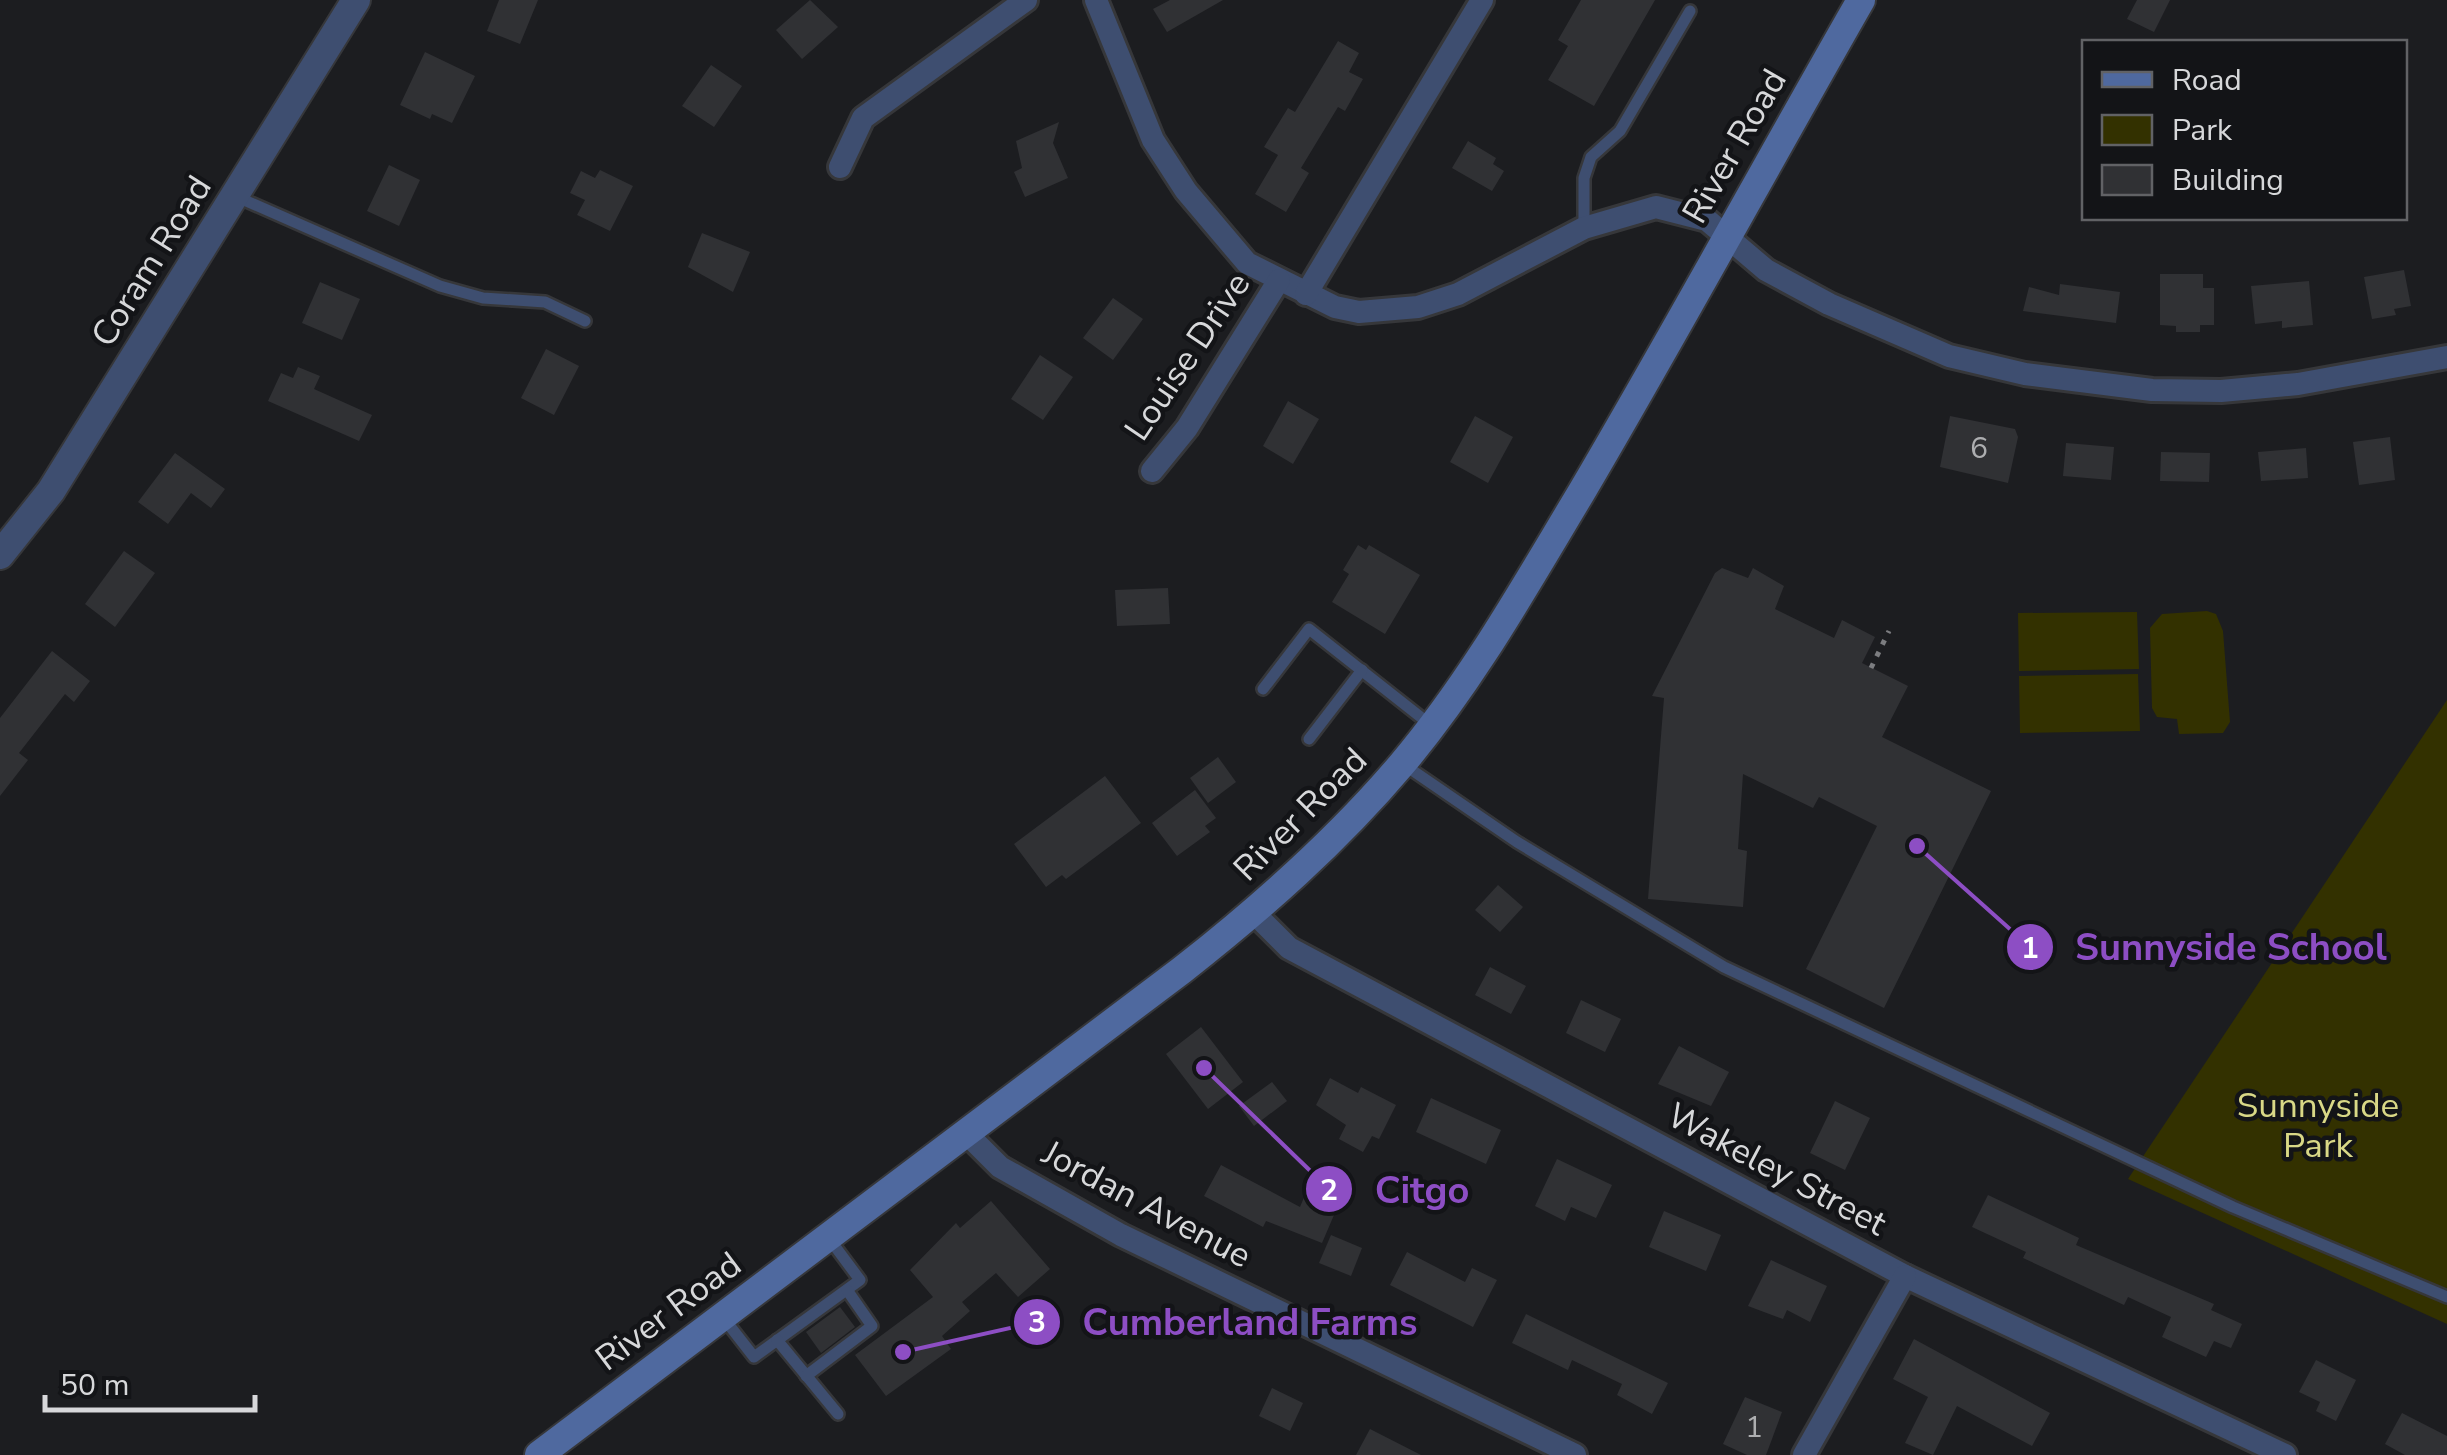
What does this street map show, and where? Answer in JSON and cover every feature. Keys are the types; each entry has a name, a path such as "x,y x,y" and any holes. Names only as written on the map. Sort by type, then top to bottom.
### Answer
{"main road":[{"name":"River Road","path":"539,1455 1254,913 1338,836 1432,726 1496,635 1861,0"}],"street":[{"name":"Coram Road","path":"0,555 52,491 356,0"},
{"path":"840,167 864,118 1026,0"},
{"path":"1096,0 1153,140 1186,191 1247,263 1306,294 1358,312 1418,307 1458,294 1584,228 1656,208 1708,220 1766,270 1829,304 1949,356 2025,374 2152,390 2221,391 2298,384 2447,358"},
{"path":"1306,294 1482,0"},
{"name":"Louise Drive","path":"1152,471 1187,428 1279,280"},
{"name":"Wakeley Street","path":"1254,913 1289,948 1905,1276 2285,1455"},
{"name":"Jordan Avenue","path":"965,1132 1000,1166 1121,1234 1575,1455"},
{"path":"1804,1455 1905,1276"}],"lane":[{"path":"1584,228 1584,178 1591,157 1620,131 1690,11"},
{"path":"235,196 440,286 483,298 545,302 585,321"},
{"path":"1263,689 1309,629 1432,726"},
{"path":"1309,739 1362,670"},
{"path":"1402,764 1517,842 1724,967 2233,1207 2447,1297"},
{"path":"722,1316 754,1356 847,1290 860,1280 828,1237"},
{"path":"806,1376 872,1326 847,1290"},
{"path":"777,1340 838,1414"}],"path":[{"path":"1871,668 1889,632"}],"green space":[{"path":"2137,612 2139,669 2019,671 2018,613"},
{"path":"2162,614 2216,614 2223,631 2230,722 2223,733 2179,734 2177,719 2157,717 2152,708 2150,628"},
{"path":"2138,674 2140,731 2020,733 2019,676"},
{"name":"Sunnyside Park","path":"2447,700 2447,1324 2128,1179"}],"building":[{"path":"499,0 538,0 520,44 487,31"},
{"path":"810,0 838,27 802,59 776,30"},
{"path":"1170,0 1223,0 1167,32 1153,9"},
{"path":"1581,0 1655,0 1594,106 1548,80 1568,46 1558,40"},
{"path":"2137,0 2170,0 2154,32 2127,19"},
{"path":"1338,41 1359,53 1349,72 1363,79 1345,111 1338,107 1301,168 1309,173 1286,212 1255,194 1278,155 1264,147 1288,108 1295,112"},
{"path":"425,52 475,76 452,123 432,114 430,119 400,105"},
{"path":"711,65 742,86 714,127 682,106"},
{"path":"1059,122 1053,143 1068,178 1025,197 1014,172 1022,168 1016,141"},
{"path":"1468,141 1496,158 1493,164 1504,171 1492,191 1452,168"},
{"path":"389,165 420,180 399,226 367,211"},
{"path":"600,170 633,186 610,231 577,215 585,200 570,193 581,171 595,178"},
{"path":"702,233 750,252 733,292 688,267"},
{"path":"2404,270 2411,306 2394,309 2396,315 2372,319 2364,277"},
{"path":"2160,274 2203,274 2203,288 2214,288 2214,325 2200,325 2200,332 2176,332 2176,326 2160,325"},
{"path":"2309,281 2313,325 2282,328 2282,321 2255,324 2251,286"},
{"path":"320,282 360,299 342,340 302,323"},
{"path":"2060,284 2120,292 2116,323 2023,311 2029,287 2059,295"},
{"path":"1113,298 1143,319 1113,360 1083,338"},
{"path":"546,349 579,366 554,415 521,398"},
{"path":"1040,355 1073,377 1043,420 1011,399"},
{"path":"298,367 320,376 314,389 372,415 359,441 268,401 281,373 293,378"},
{"path":"1288,401 1319,419 1293,464 1263,446"},
{"path":"1475,416 1513,437 1488,483 1450,462"},
{"path":"1950,416 2015,429 2018,437 2008,483 1940,467"},
{"path":"2390,437 2395,480 2359,485 2353,442"},
{"path":"2066,443 2114,447 2111,480 2063,476"},
{"path":"2306,448 2308,478 2261,481 2258,452"},
{"path":"2161,452 2210,453 2209,482 2160,481"},
{"path":"175,453 225,489 211,508 191,493 168,524 138,502"},
{"path":"1358,545 1366,550 1369,545 1420,575 1385,634 1332,602 1349,574 1343,570"},
{"path":"124,551 155,573 115,627 85,604"},
{"path":"1722,568 1748,578 1753,568 1784,586 1775,609 1834,638 1842,620 1875,637 1862,663 1908,686 1882,737 1991,791 1884,1008 1806,969 1877,826 1819,797 1813,808 1743,774 1738,849 1747,851 1743,907 1648,899 1664,698 1652,696 1715,573"},
{"path":"1168,588 1170,624 1117,626 1115,590"},
{"path":"52,651 90,681 74,702 65,694 19,753 28,760 0,796 0,718"},
{"path":"1218,757 1236,782 1208,803 1190,778"},
{"path":"1105,776 1141,823 1066,879 1062,875 1046,887 1014,844"},
{"path":"1195,790 1216,818 1205,826 1210,832 1177,856 1152,823"},
{"path":"1498,885 1523,907 1500,932 1475,910"},
{"path":"1490,967 1526,986 1511,1014 1475,995"},
{"path":"1581,1000 1621,1019 1605,1052 1566,1033"},
{"path":"1201,1027 1243,1082 1208,1109 1166,1054"},
{"path":"1679,1046 1729,1072 1711,1106 1658,1084"},
{"path":"1330,1078 1358,1093 1361,1087 1396,1105 1379,1139 1372,1136 1363,1152 1339,1139 1346,1125 1316,1105"},
{"path":"1272,1082 1287,1101 1254,1126 1239,1106"},
{"path":"1431,1098 1501,1130 1486,1164 1416,1132"},
{"path":"1835,1101 1870,1118 1845,1170 1810,1153"},
{"path":"1557,1159 1612,1185 1596,1218 1571,1207 1565,1221 1535,1206"},
{"path":"1221,1165 1300,1207 1305,1195 1337,1208 1322,1243 1266,1221 1263,1227 1204,1196"},
{"path":"1988,1195 2079,1238 2076,1245 2214,1304 2211,1310 2242,1324 2231,1348 2214,1341 2206,1357 2162,1337 2171,1317 2128,1297 2124,1305 2023,1258 2026,1252 1972,1227"},
{"path":"991,1201 1050,1269 1018,1297 996,1273 962,1302 970,1311 942,1336 951,1349 886,1396 855,1355 933,1297 910,1270 956,1223 960,1228"},
{"path":"1664,1211 1721,1235 1706,1271 1649,1247"},
{"path":"1331,1235 1362,1248 1351,1276 1319,1263"},
{"path":"1407,1252 1465,1282 1472,1268 1497,1280 1473,1327 1390,1285"},
{"path":"1771,1260 1827,1286 1810,1322 1787,1310 1783,1319 1748,1306"},
{"path":"840,1307 855,1327 821,1353 806,1332"},
{"path":"1526,1314 1668,1383 1652,1414 1617,1395 1622,1384 1572,1360 1568,1370 1512,1343"},
{"path":"1914,1339 2050,1413 2032,1446 1957,1406 1933,1455 1905,1443 1928,1397 1893,1379"},
{"path":"2316,1360 2356,1380 2336,1421 2316,1411 2320,1402 2299,1392"},
{"path":"1272,1388 1303,1403 1290,1431 1259,1416"},
{"path":"1745,1397 1782,1412 1766,1455 1747,1455 1723,1444"},
{"path":"2402,1413 2447,1436 2447,1455 2405,1455 2385,1444"},
{"path":"1370,1429 1421,1455 1356,1455"}],"place":[{"name":"Sunnyside School","path":"1917,846"},
{"name":"Citgo","path":"1204,1068"},
{"name":"Cumberland Farms","path":"903,1352"}]}
